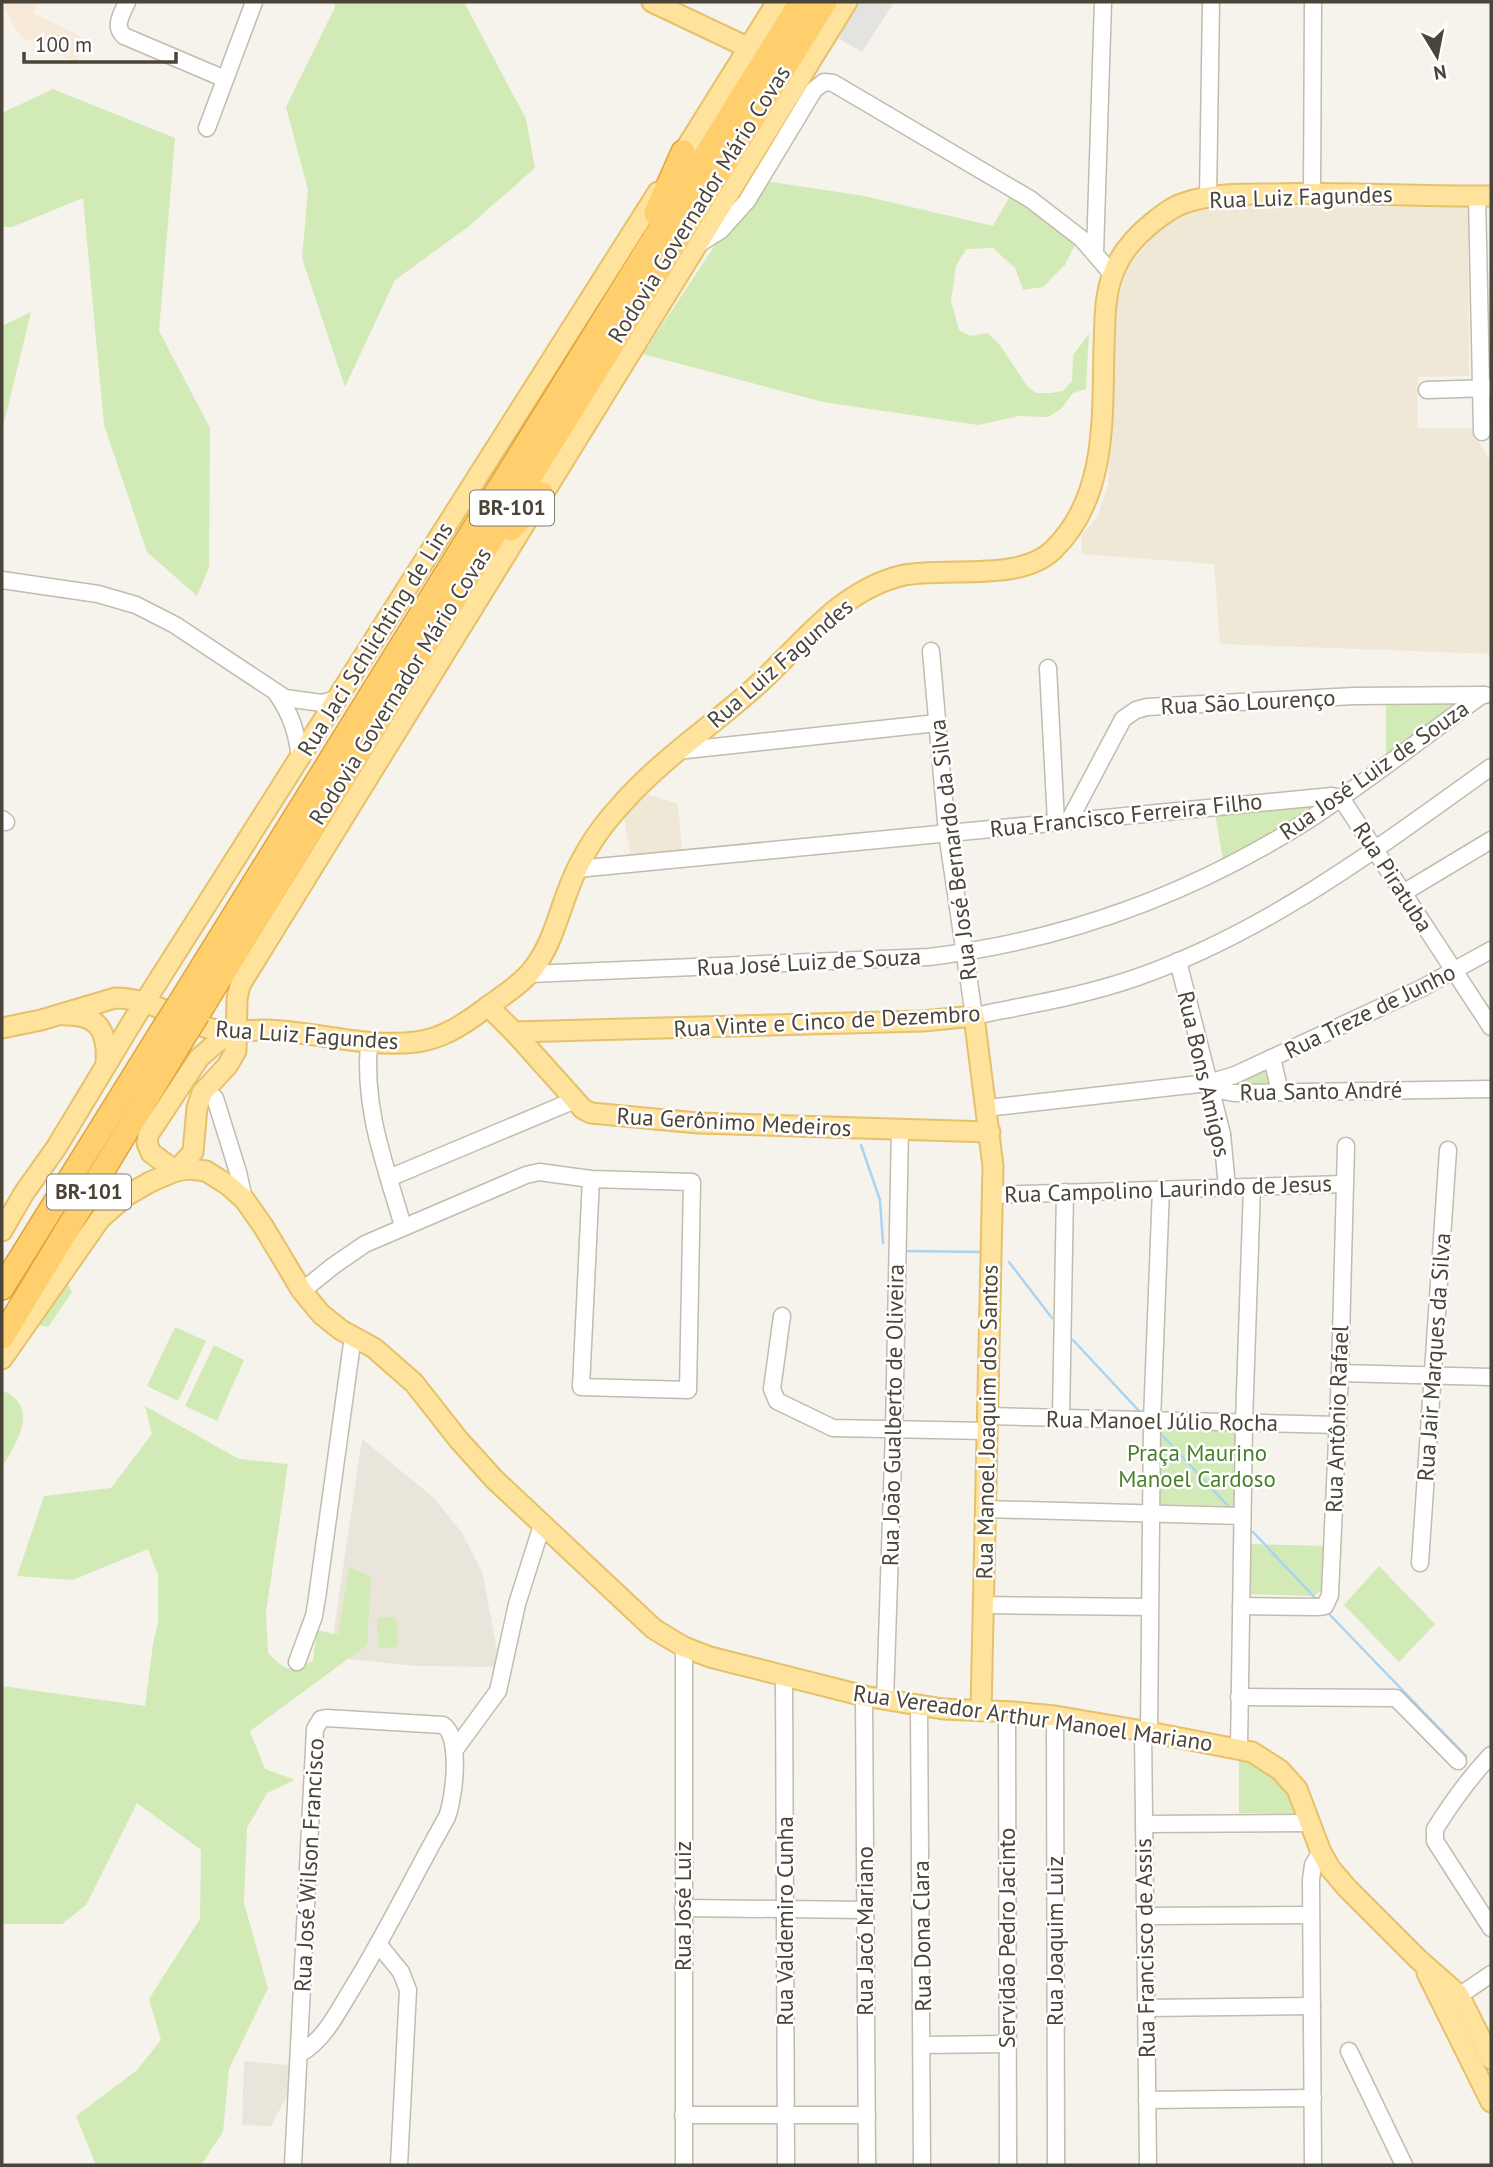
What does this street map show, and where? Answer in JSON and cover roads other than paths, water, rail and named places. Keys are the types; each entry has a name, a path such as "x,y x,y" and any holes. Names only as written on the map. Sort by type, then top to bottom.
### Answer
{"highway":[{"name":"Rodovia Governador Mário Covas","path":"189,1009 646,250 801,2"},
{"name":"Rodovia Governador Mário Covas","path":"2,1288 67,1183 167,1043 313,826 825,2"},
{"path":"646,250 655,214 683,152"},
{"path":"471,573 542,494"},
{"name":"Rodovia Governador Mário Covas","path":"2,1337 167,1043"},
{"path":"2,1258 67,1183"}],"main road":[{"path":"652,2 749,48"},
{"name":"Rua Jaci Schlichting de Lins","path":"2,1231 777,2"},
{"path":"2,1359 100,1219 126,1196 176,1171 193,1153 199,1101 236,1052 237,999 240,985 847,2"},
{"name":"Rua Luiz Fagundes","path":"2,1028 57,1016 115,998 135,999 160,1006 204,1027 236,1032 268,1030 369,1042 405,1043 430,1040 458,1028 530,974 557,925 577,869 594,837 627,797 677,751 757,686 836,609 870,588 897,577 933,572 993,572 1012,569 1045,557 1054,550 1079,515 1096,470 1101,437 1105,306 1112,274 1139,234 1161,215 1179,204 1208,198 1312,193 1484,196"},
{"path":"115,998 134,992 161,977"},
{"path":"237,999 242,1010 268,1030"},
{"path":"145,1002 155,1014 192,1038 199,1058"},
{"path":"488,1006 514,1032"},
{"path":"57,1016 76,1015 94,1022 102,1030 106,1040 106,1064"},
{"name":"Rua Vinte e Cinco de Dezembro","path":"514,1032 923,1021 974,1016"},
{"name":"Rua José Bernardo da Silva","path":"974,1016 990,1132"},
{"path":"176,1171 151,1153 147,1143 148,1135 199,1058 216,1043 236,1032"},
{"name":"Rua Gerônimo Medeiros","path":"514,1032 583,1109 601,1115 698,1123 990,1132"},
{"name":"Rua Manoel Joaquim dos Santos","path":"981,1711 993,1195 990,1132"},
{"name":"Rua Vereador Arthur Manoel Mariano","path":"176,1171 206,1171 244,1199 302,1291 321,1314 382,1354 414,1383 476,1459 542,1525 663,1636 710,1657 864,1696 919,1706 1055,1716 1146,1731 1252,1752 1270,1763 1288,1777 1301,1796 1321,1852 1347,1888 1419,1960 1452,2000 1491,2059"},
{"name":"Rua Vereador Arthur Manoel Mariano","path":"1452,2000 1491,2099"}],"street":[{"path":"127,2 118,22 120,32 124,36 225,79"},
{"path":"207,128 254,2"},
{"path":"1095,253 1103,2"},
{"path":"1208,198 1211,2"},
{"path":"1312,193 1313,2"},
{"path":"696,247 721,230 747,201 814,90 824,82 833,83 1020,193 1066,225 1112,274"},
{"path":"1482,432 1486,388 1484,196"},
{"path":"1427,390 1486,388"},
{"path":"2,580 98,594 136,605 175,625 285,698 322,703 337,699"},
{"name":"Rua José Bernardo da Silva","path":"931,651 947,833 974,1016"},
{"path":"1048,668 1063,822"},
{"path":"275,691 295,728 300,758"},
{"name":"Rua São Lourenço","path":"1063,822 1124,719 1136,710 1147,707 1354,696 1487,695"},
{"name":"Rua José Luiz de Souza","path":"530,974 904,958 964,953 1071,929 1132,909 1249,854 1341,798 1487,695"},
{"path":"677,751 937,723"},
{"name":"Rua Vinte e Cinco de Dezembro","path":"974,1016 1101,989 1178,961 1291,904 1375,850 1491,767"},
{"name":"Rua Francisco Ferreira Filho","path":"577,869 1322,795 1341,798"},
{"name":"Rua Piratuba","path":"1341,798 1491,1027"},
{"path":"1403,893 1491,840"},
{"name":"Rua Treze de Junho","path":"1208,1083 1226,1079 1455,972 1491,950"},
{"name":"Rua Bons Amigos","path":"1178,961 1222,1134 1227,1187"},
{"path":"369,1042 369,1106 404,1226"},
{"path":"1272,1058 1279,1092"},
{"name":"Rua Santo André","path":"987,1108 1208,1083 1226,1092 1491,1089"},
{"path":"215,1098 244,1199"},
{"path":"389,1178 575,1100"},
{"name":"Rua João Gualberto de Oliveira","path":"886,1700 900,1129"},
{"name":"Rua Antônio Rafael","path":"1241,1606 1318,1607 1325,1606 1329,1600 1340,1373 1346,1146"},
{"name":"Rua Jair Marques da Silva","path":"1420,1563 1448,1150"},
{"path":"302,1291 349,1254 404,1226 526,1175 540,1172 591,1179 692,1182 688,1390 581,1387 591,1179"},
{"name":"Rua Campolino Laurindo de Jesus","path":"993,1195 1344,1184"},
{"path":"1239,1749 1244,1422 1252,1186"},
{"name":"Rua Francisco de Assis","path":"1148,2165 1144,1825 1152,1420 1161,1189"},
{"path":"1061,1418 1065,1192"},
{"name":"Rua Manoel Júlio Rocha","path":"782,1316 772,1389 777,1401 833,1428 894,1430 1061,1418 1337,1425"},
{"path":"297,1662 314,1616 353,1336"},
{"path":"1340,1373 1491,1377"},
{"path":"985,1509 1242,1516"},
{"path":"300,2053 323,2034 379,1945 447,1817 452,1798 454,1751 498,1692 517,1604 542,1525"},
{"path":"983,1605 1149,1607"},
{"name":"Rua José Luiz","path":"684,1647 684,2165"},
{"name":"Rua Valdemiro Cunha","path":"784,1676 786,2165"},
{"name":"Rua Jacó Mariano","path":"864,1696 867,2165"},
{"path":"1240,1697 1396,1698 1458,1761"},
{"name":"Rua Dona Clara","path":"919,1706 922,2165"},
{"name":"Servidão Pedro Jacinto","path":"1007,1711 1008,2165"},
{"name":"Rua Joaquim Luiz","path":"1055,1716 1056,2165"},
{"name":"Rua José Wilson Francisco","path":"293,2165 317,1723 326,1718 434,1723 449,1728 454,1751"},
{"path":"1491,1755 1456,1797 1435,1829 1435,1841 1491,1927"},
{"path":"1144,1825 1310,1823"},
{"path":"1313,2165 1311,1880 1313,1866 1321,1852"},
{"path":"683,1908 865,1910"},
{"path":"1145,1916 1311,1915"},
{"path":"379,1945 401,1972 408,1990 399,2165"},
{"path":"1452,2000 1491,1974"},
{"path":"1146,2008 1312,2006"},
{"path":"923,2045 1006,2044"},
{"path":"1349,2051 1405,2165"},
{"path":"1147,2099 1313,2098"},
{"path":"683,2115 867,2115"}],"waterway":[{"path":"861,1145 880,1200 883,1243"},
{"path":"906,1251 981,1252"},
{"path":"1009,1262 1052,1318"},
{"path":"1073,1340 1140,1412"},
{"path":"1163,1436 1230,1508"},
{"path":"1253,1532 1317,1600"},
{"path":"1330,1615 1466,1756"}],"park label":[{"name":"Praça Maurino Manoel Cardoso","path":"1197,1466"}]}
